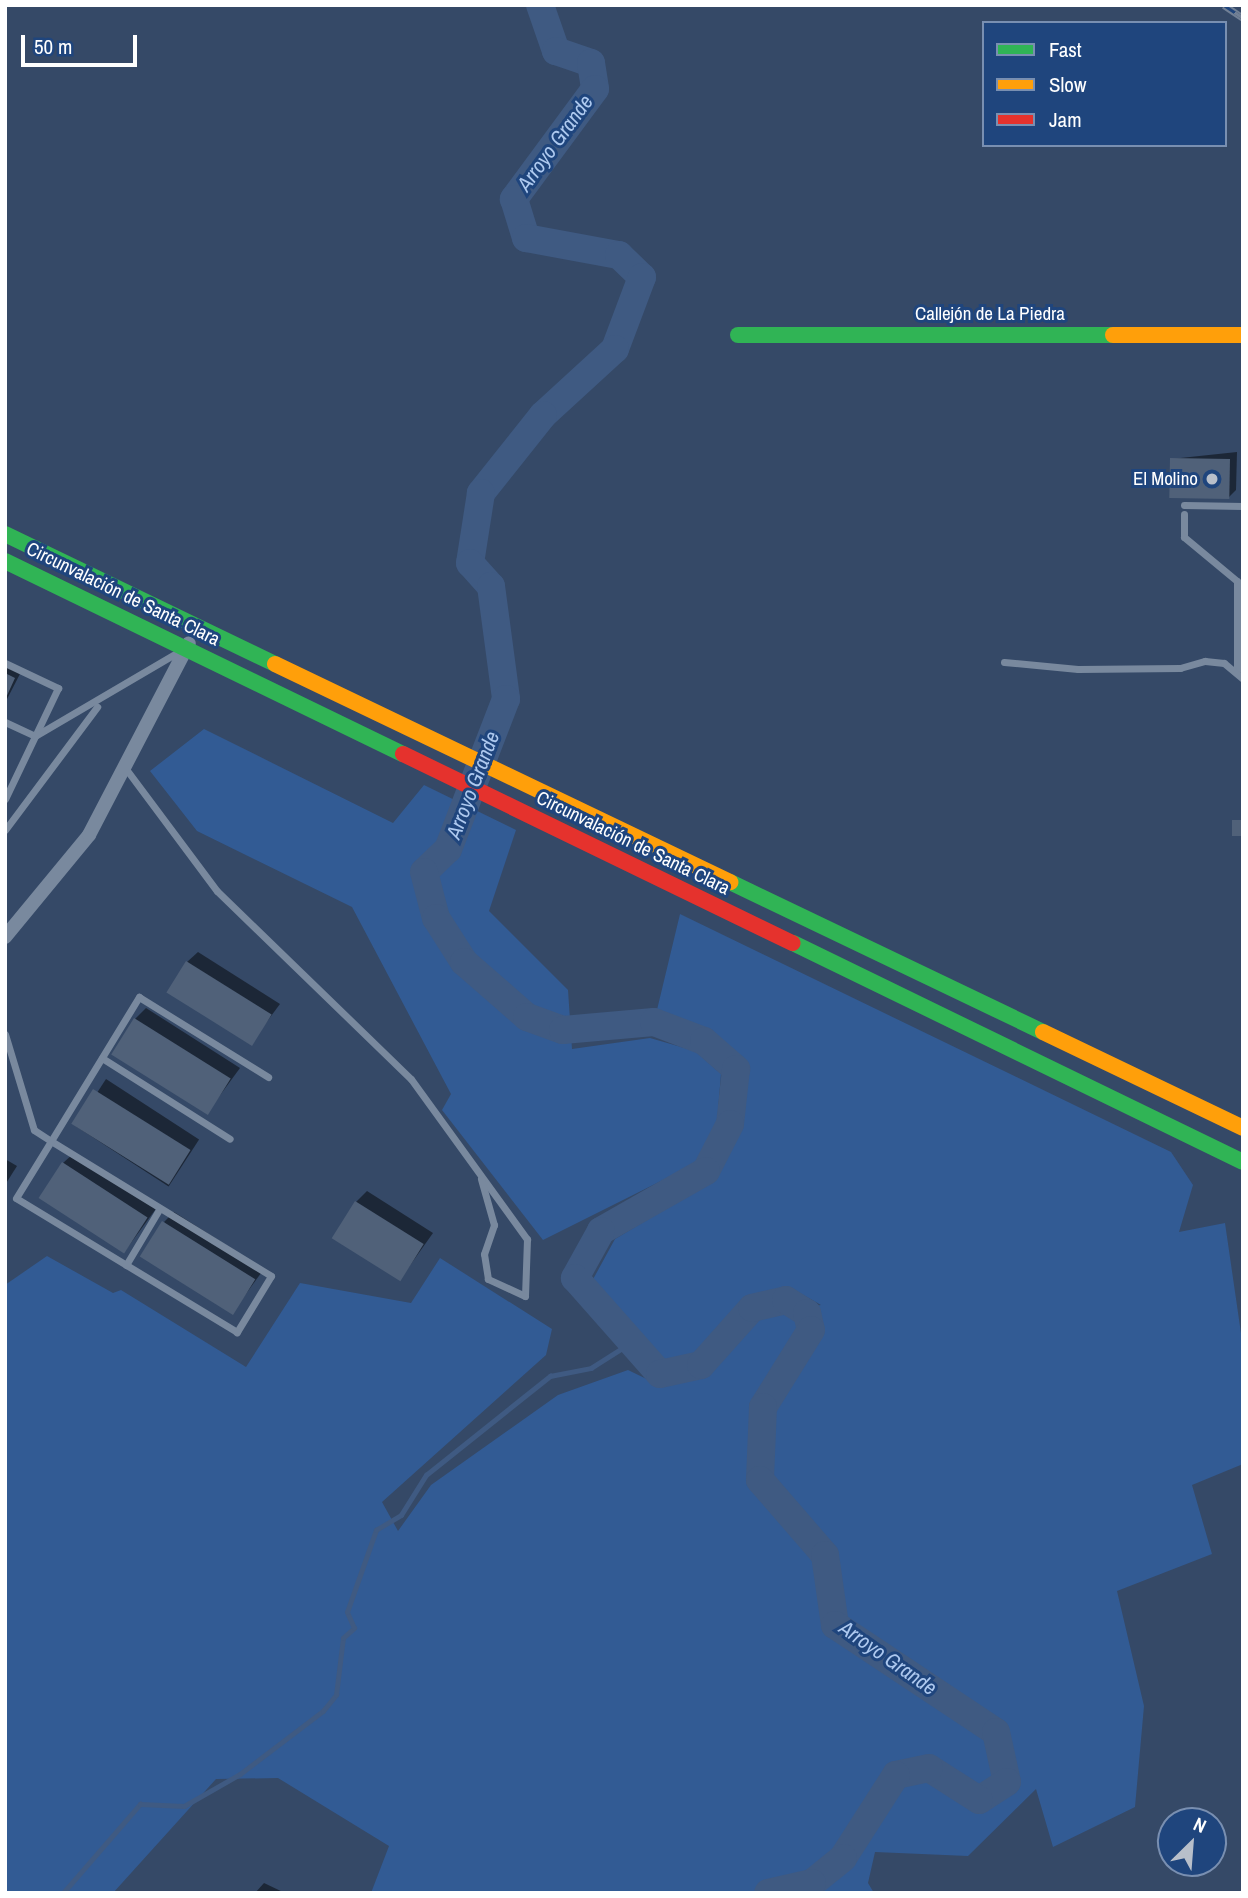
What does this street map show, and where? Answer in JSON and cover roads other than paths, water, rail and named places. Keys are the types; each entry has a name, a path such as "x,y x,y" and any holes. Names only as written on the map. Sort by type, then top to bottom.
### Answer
{"main road":[{"name":"Callejón de La Piedra","path":"738,335 1243,335"},
{"name":"Circunvalación de Santa Clara","path":"5,534 516,783 1243,1128"},
{"name":"Circunvalación de Santa Clara","path":"5,561 187,647 509,807 1243,1162"}],"street":[{"path":"5,937 58,880 126,769 196,626"}],"lane":[{"path":"1184,505 1243,506"},
{"path":"1184,514 1184,537 1237,581 1237,671"},
{"path":"35,736 100,703 187,647"},
{"path":"1004,662 1077,669 1180,668 1205,661 1237,671 1243,679"},
{"path":"5,663 58,688 5,799"},
{"path":"5,830 100,703"},
{"path":"5,722 35,736"},
{"path":"126,769 217,891 411,1079 527,1239 525,1297 488,1279 484,1254 494,1225 481,1179"},
{"path":"5,1034 7,1049 34,1130 51,1141 271,1276 237,1332 16,1198 51,1141 102,1058 139,997 268,1077"},
{"path":"102,1058 230,1139"},
{"path":"126,1265 160,1208"}],"waterway":[{"name":"Arroyo Grande","path":"540,5 556,51 591,63 595,89 514,199 526,238 619,255 642,277 615,349 543,415 481,493 470,563 491,586 506,699 448,849 424,872 436,918 464,962 527,1017 563,1030 654,1022 704,1041 736,1069 730,1124 706,1171 601,1231 575,1278 660,1374 701,1365 752,1308 786,1300 807,1313 811,1330 763,1407 760,1480 825,1555 835,1625 996,1732 1007,1782 979,1800 929,1768 896,1775 843,1858 812,1883 768,1893"},
{"path":"63,1893 140,1804 184,1806 240,1774 323,1711 336,1695 343,1638 354,1628 347,1612 376,1530 401,1515 426,1475 550,1376 591,1368 632,1342"}],"railway":[{"path":"1224,5 1243,18"}],"place":[{"name":"El Molino","path":"1212,479"}]}
